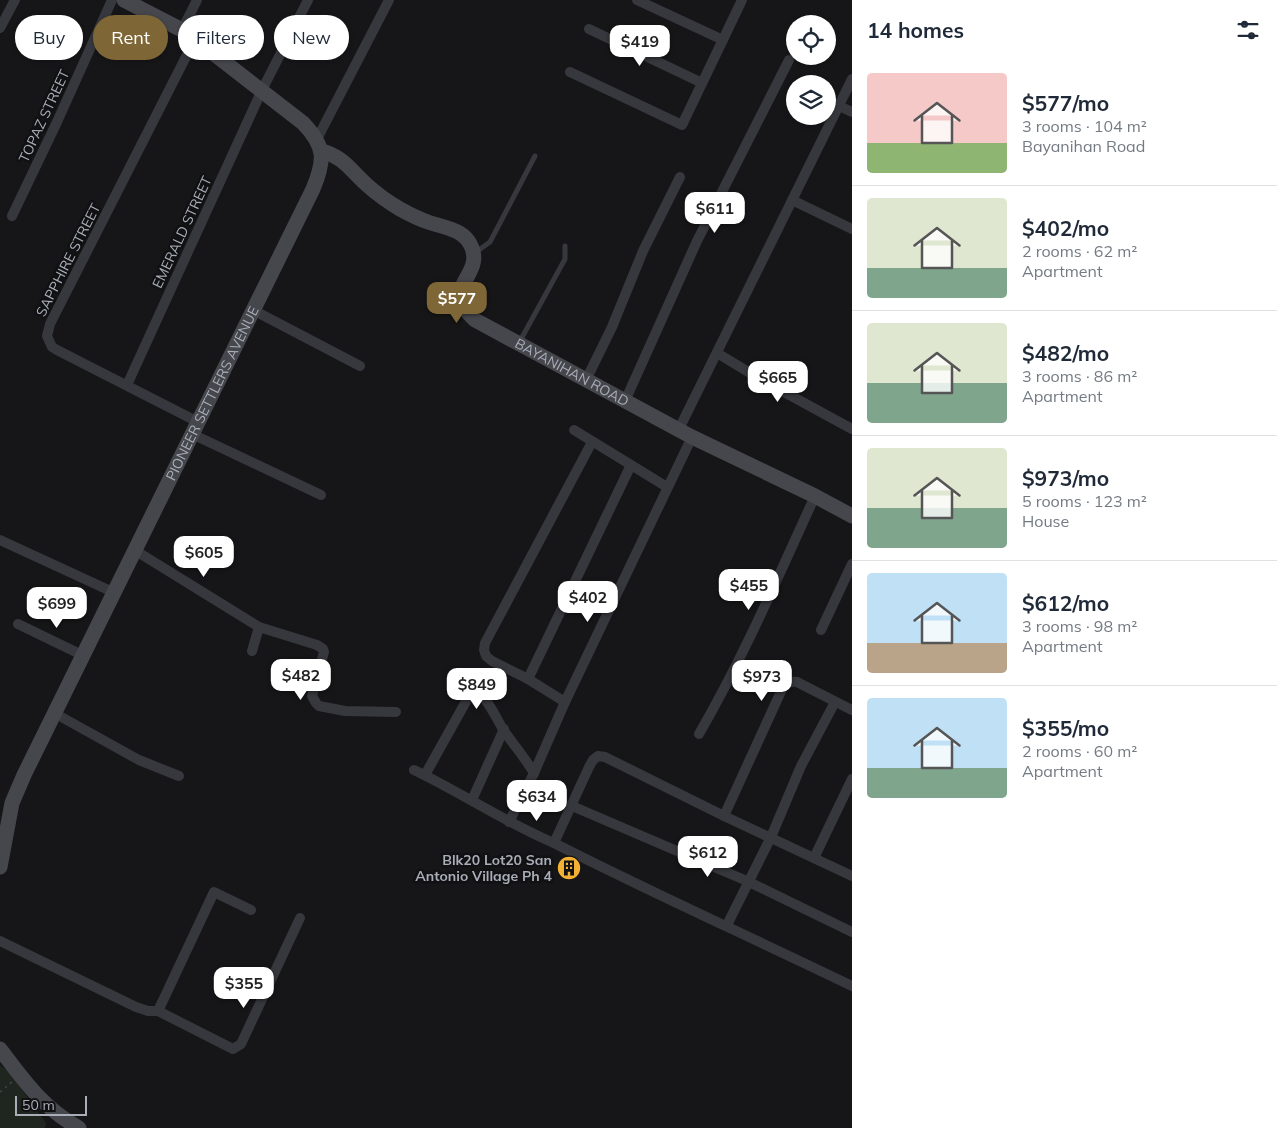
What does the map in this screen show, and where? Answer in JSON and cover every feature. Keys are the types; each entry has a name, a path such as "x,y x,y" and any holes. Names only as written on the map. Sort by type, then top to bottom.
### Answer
{"street":[{"path":"0,28 15,0"},
{"name":"TOPAZ STREET","path":"12,216 112,0"},
{"path":"124,0 178,28"},
{"path":"190,15 197,0"},
{"name":"EMERALD STREET","path":"127,385 262,90 308,0"},
{"path":"320,145 389,0"},
{"path":"637,0 723,40"},
{"path":"570,72 682,125 742,0"},
{"path":"589,29 702,83"},
{"name":"SAPPHIRE STREET","path":"184,60 47,331 48,341 57,350 127,385 195,428 321,495"},
{"path":"223,60 303,123 320,145 341,159 367,186 401,210 462,234 472,247 474,254"},
{"path":"625,401 697,242 786,65"},
{"path":"509,822 534,773 565,702 667,487 716,353 852,79"},
{"path":"839,106 852,112"},
{"name":"PIONEER SETTLERS AVENUE","path":"0,867 12,803 313,189 321,168 320,145"},
{"path":"586,380 612,327 643,251 680,177"},
{"path":"792,200 852,229"},
{"name":"BAYANIHAN ROAD","path":"474,254 473,263 460,294 464,307 475,320 686,433 851,512"},
{"path":"253,310 360,366"},
{"path":"716,353 852,429"},
{"path":"574,430 667,487"},
{"path":"565,702 492,660 486,656 484,650 592,442"},
{"path":"528,679 631,465"},
{"path":"699,734 741,657 815,496"},
{"path":"0,540 115,593"},
{"path":"136,551 258,627 317,645 323,649 324,652 312,696 319,706 345,711 396,712"},
{"path":"821,630 852,564"},
{"path":"18,624 84,656"},
{"path":"252,651 258,627"},
{"path":"724,816 783,687 792,682 797,682 852,710"},
{"path":"425,775 474,690 481,694 534,773"},
{"path":"727,925 770,837 801,766 835,702"},
{"path":"56,714 139,760 179,776"},
{"path":"472,800 504,729"},
{"path":"554,843 589,767 598,756 605,757 724,816 852,876"},
{"path":"414,770 472,800 525,831 727,925 852,986"},
{"path":"814,858 852,779"},
{"path":"572,806 747,881 852,932"},
{"path":"158,1011 214,892 251,910"},
{"path":"0,941 136,1007 148,1011 158,1011 233,1049 241,1044 300,918"},
{"path":"0,1049 32,1092 58,1122 79,1128"}],"lane":[{"path":"474,254 490,242 535,156"},
{"path":"518,344 565,259 565,246"}],"shaded area":[{"path":"0,1065 9,1072 46,1123 45,1128 0,1128"}],"place":[{"name":"Blk20 Lot20 San Antonio Village Ph 4","path":"569,868"}]}
